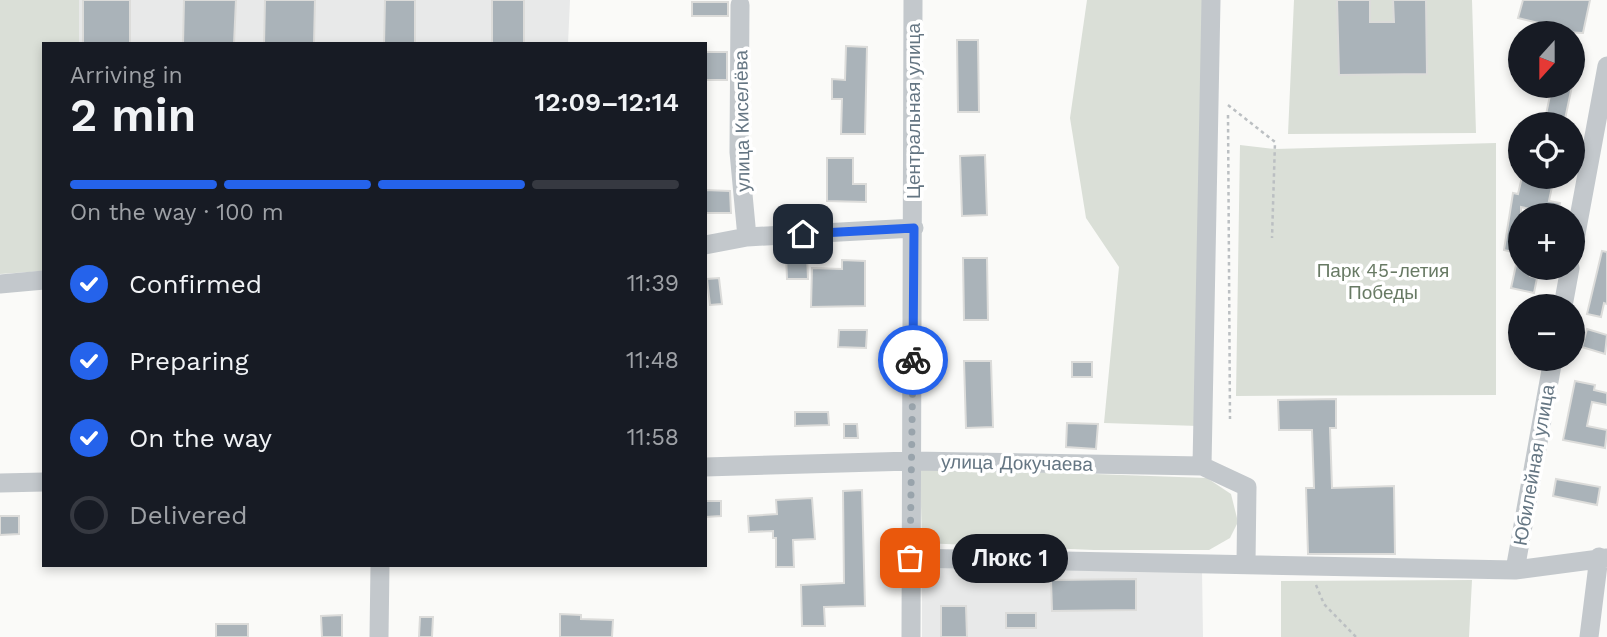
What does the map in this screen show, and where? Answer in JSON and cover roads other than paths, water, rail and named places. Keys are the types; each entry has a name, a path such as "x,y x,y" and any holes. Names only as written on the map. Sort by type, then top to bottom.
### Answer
{"street":[{"name":"Центральная улица","path":"911,637 913,0"},
{"path":"1212,0 1202,466 1247,487 1246,563"},
{"name":"улица Киселёва","path":"740,5 739,152 747,237"},
{"path":"1582,203 1607,66"},
{"path":"707,246 747,237 914,228"},
{"path":"0,284 42,280"},
{"name":"Юбилейная улица","path":"1515,570 1551,371"},
{"name":"улица Докучаева","path":"707,467 912,461 1202,466"},
{"path":"0,483 42,482"},
{"path":"910,558 1515,570 1603,557 1590,637"},
{"path":"379,637 380,567"}],"place":[{"name":"Люкс 1","path":"910,558"}],"park label":[{"name":"Парк 45-летия Победы","path":"1383,281"}]}
